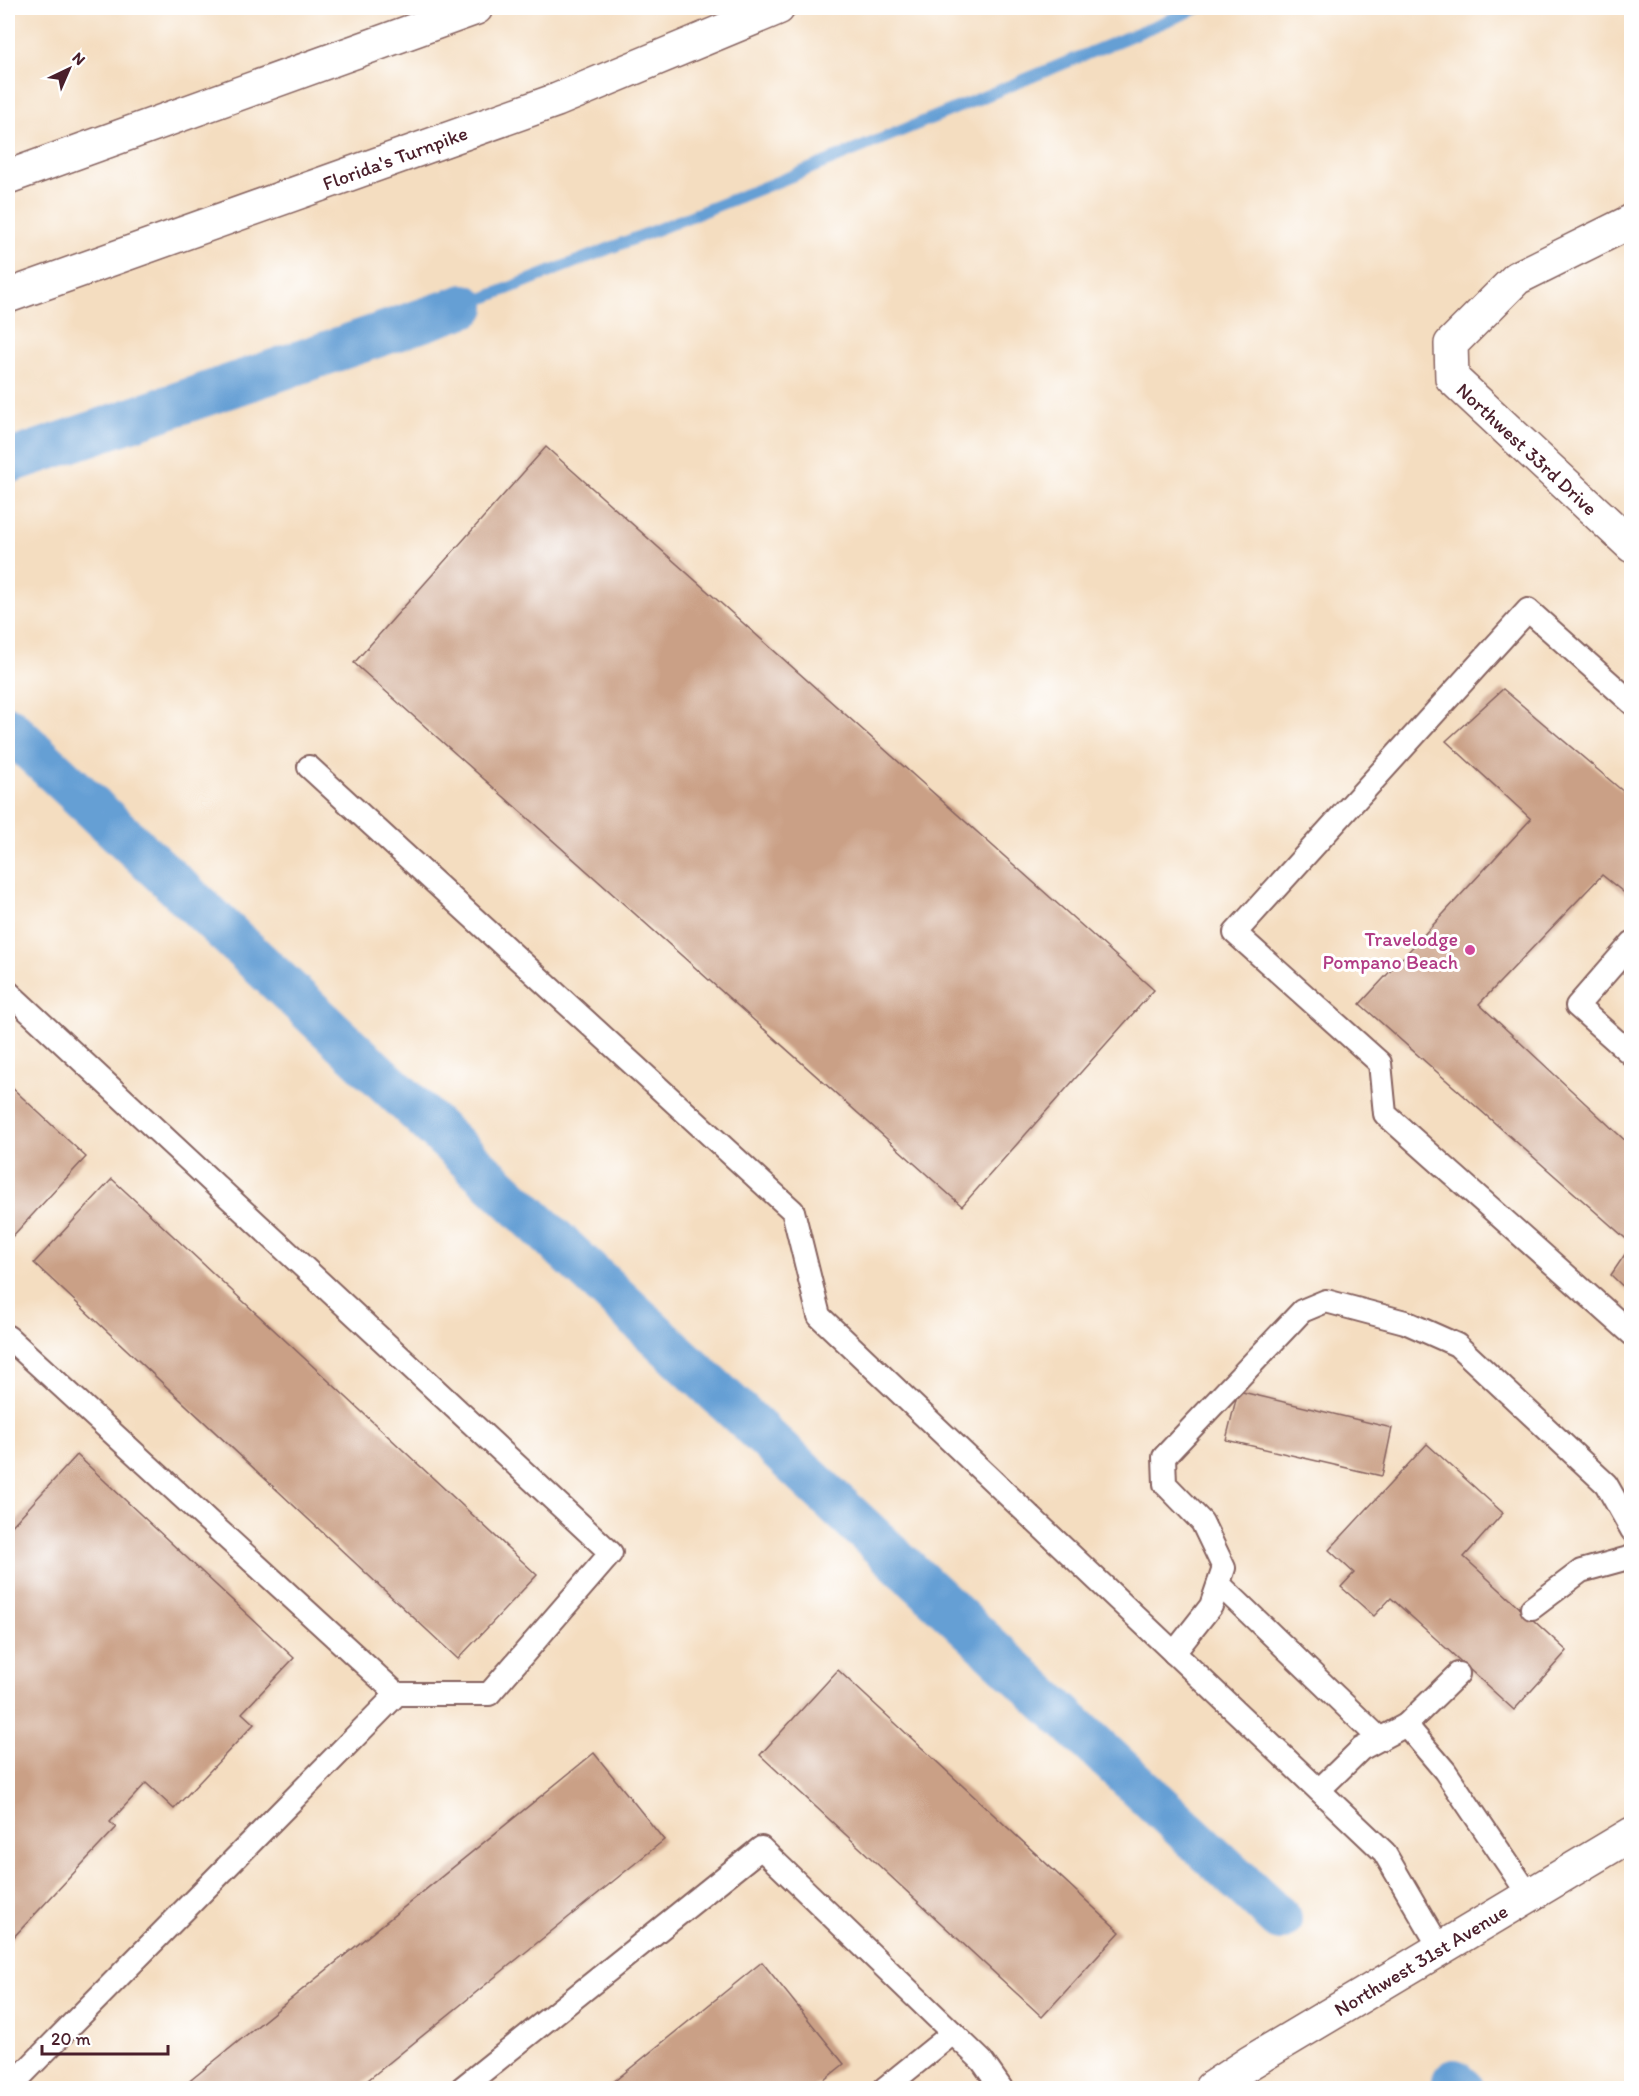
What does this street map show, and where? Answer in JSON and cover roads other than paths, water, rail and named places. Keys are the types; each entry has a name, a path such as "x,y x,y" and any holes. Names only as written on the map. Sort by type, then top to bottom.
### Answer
{"main road":[{"path":"8,177 476,8"},
{"name":"Florida's Turnpike","path":"8,296 557,100 778,8"},
{"name":"Northwest 33rd Drive","path":"1632,221 1517,278 1452,344 1452,378 1632,546"},
{"name":"Northwest 31st Avenue","path":"1211,2088 1632,1834"}],"lane":[{"path":"1632,703 1528,610 1235,933 1380,1064 1385,1114 1632,1334"},
{"path":"309,767 793,1211 819,1316 1384,1851 1440,1948"},
{"path":"1632,943 1577,1006 1632,1055"},
{"path":"8,992 611,1553 489,1694 397,1694 8,1337"},
{"path":"1174,1653 1211,1605 1224,1568 1202,1522 1165,1484 1164,1457 1302,1311 1326,1301 1405,1322 1457,1345 1606,1484 1632,1530"},
{"path":"1532,1608 1581,1571 1632,1557"},
{"path":"1219,1584 1380,1738"},
{"path":"1319,1790 1361,1749 1406,1725 1458,1674"},
{"path":"19,2084 397,1694"},
{"path":"1406,1725 1445,1771 1529,1895"},
{"path":"462,2088 761,1848 982,2061 1001,2088"},
{"path":"885,2088 953,2034"}],"waterway":[{"path":"464,306 792,176 1198,8"},
{"path":"8,462 464,306"},
{"path":"8,728 1280,1919"},
{"path":"1454,2081 1462,2088"}],"place":[{"name":"Travelodge Pompano Beach","path":"1470,950"}]}
